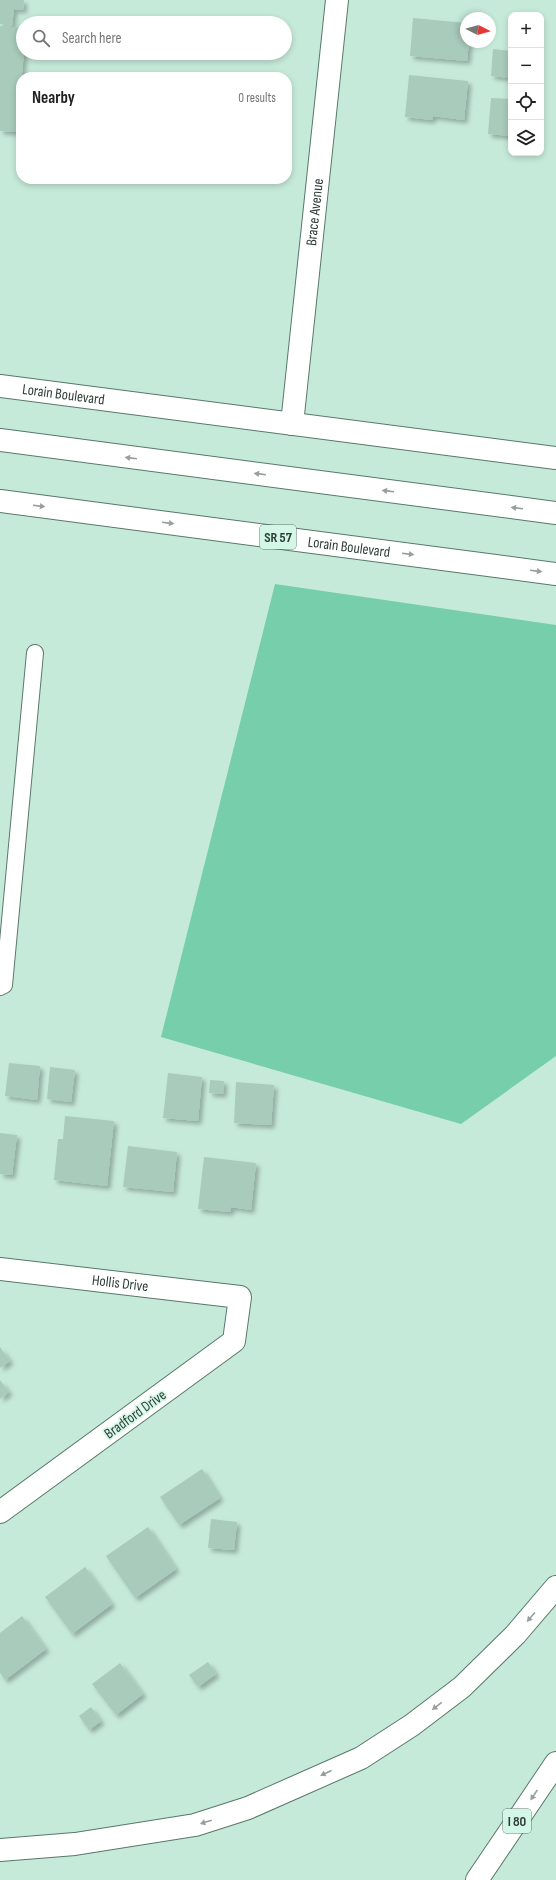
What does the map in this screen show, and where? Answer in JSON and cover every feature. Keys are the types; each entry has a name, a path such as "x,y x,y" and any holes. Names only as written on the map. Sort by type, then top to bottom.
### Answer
{"main road":[{"name":"Brace Avenue","path":"292,424 337,0"},
{"name":"Lorain Boulevard","path":"0,386 556,458"},
{"path":"0,440 556,513"},
{"name":"Lorain Boulevard","path":"0,501 556,574"},
{"name":"Hollis Drive","path":"0,1269 240,1297"},
{"name":"Bradford Drive","path":"0,1512 234,1341 240,1297"},
{"path":"0,1850 75,1844 195,1825 248,1808 361,1758 412,1725 462,1687 515,1635 556,1587"},
{"name":"I 80","path":"477,1880 556,1763"}],"lane":[{"path":"0,987 4,985 5,914 35,653"}],"green space":[{"path":"275,584 556,625 556,1056 461,1124 161,1037"}],"building":[{"path":"0,0 24,0 23,10 14,9 12,26 0,24"},
{"path":"413,18 460,22 460,48 468,48 467,61 410,56"},
{"path":"0,26 16,27 16,60 23,60 22,72 16,72 16,132 0,131"},
{"path":"493,49 508,51 508,78 491,76"},
{"path":"409,75 468,81 464,120 433,116 432,120 405,117"},
{"path":"491,98 508,99 508,136 488,134"},
{"path":"9,1063 40,1066 37,1100 5,1096"},
{"path":"50,1067 75,1070 71,1102 47,1099"},
{"path":"168,1073 202,1077 198,1121 163,1118"},
{"path":"210,1080 224,1081 223,1094 209,1093"},
{"path":"236,1082 274,1085 271,1125 234,1123"},
{"path":"65,1116 114,1121 107,1186 54,1180 58,1139 63,1139"},
{"path":"0,1133 17,1135 12,1175 0,1174"},
{"path":"128,1146 177,1152 173,1192 123,1187"},
{"path":"204,1157 256,1163 251,1210 231,1207 230,1212 198,1209"},
{"path":"0,1347 10,1361 0,1368"},
{"path":"0,1380 9,1392 0,1399"},
{"path":"202,1469 220,1498 179,1525 160,1497"},
{"path":"211,1519 237,1522 234,1550 208,1548"},
{"path":"148,1527 176,1569 135,1598 106,1556"},
{"path":"85,1567 112,1604 72,1634 45,1597"},
{"path":"22,1616 46,1649 5,1680 0,1673 0,1633"},
{"path":"208,1662 216,1674 198,1687 189,1675"},
{"path":"120,1663 143,1694 116,1715 92,1684"},
{"path":"91,1707 101,1721 89,1730 79,1716"}]}
